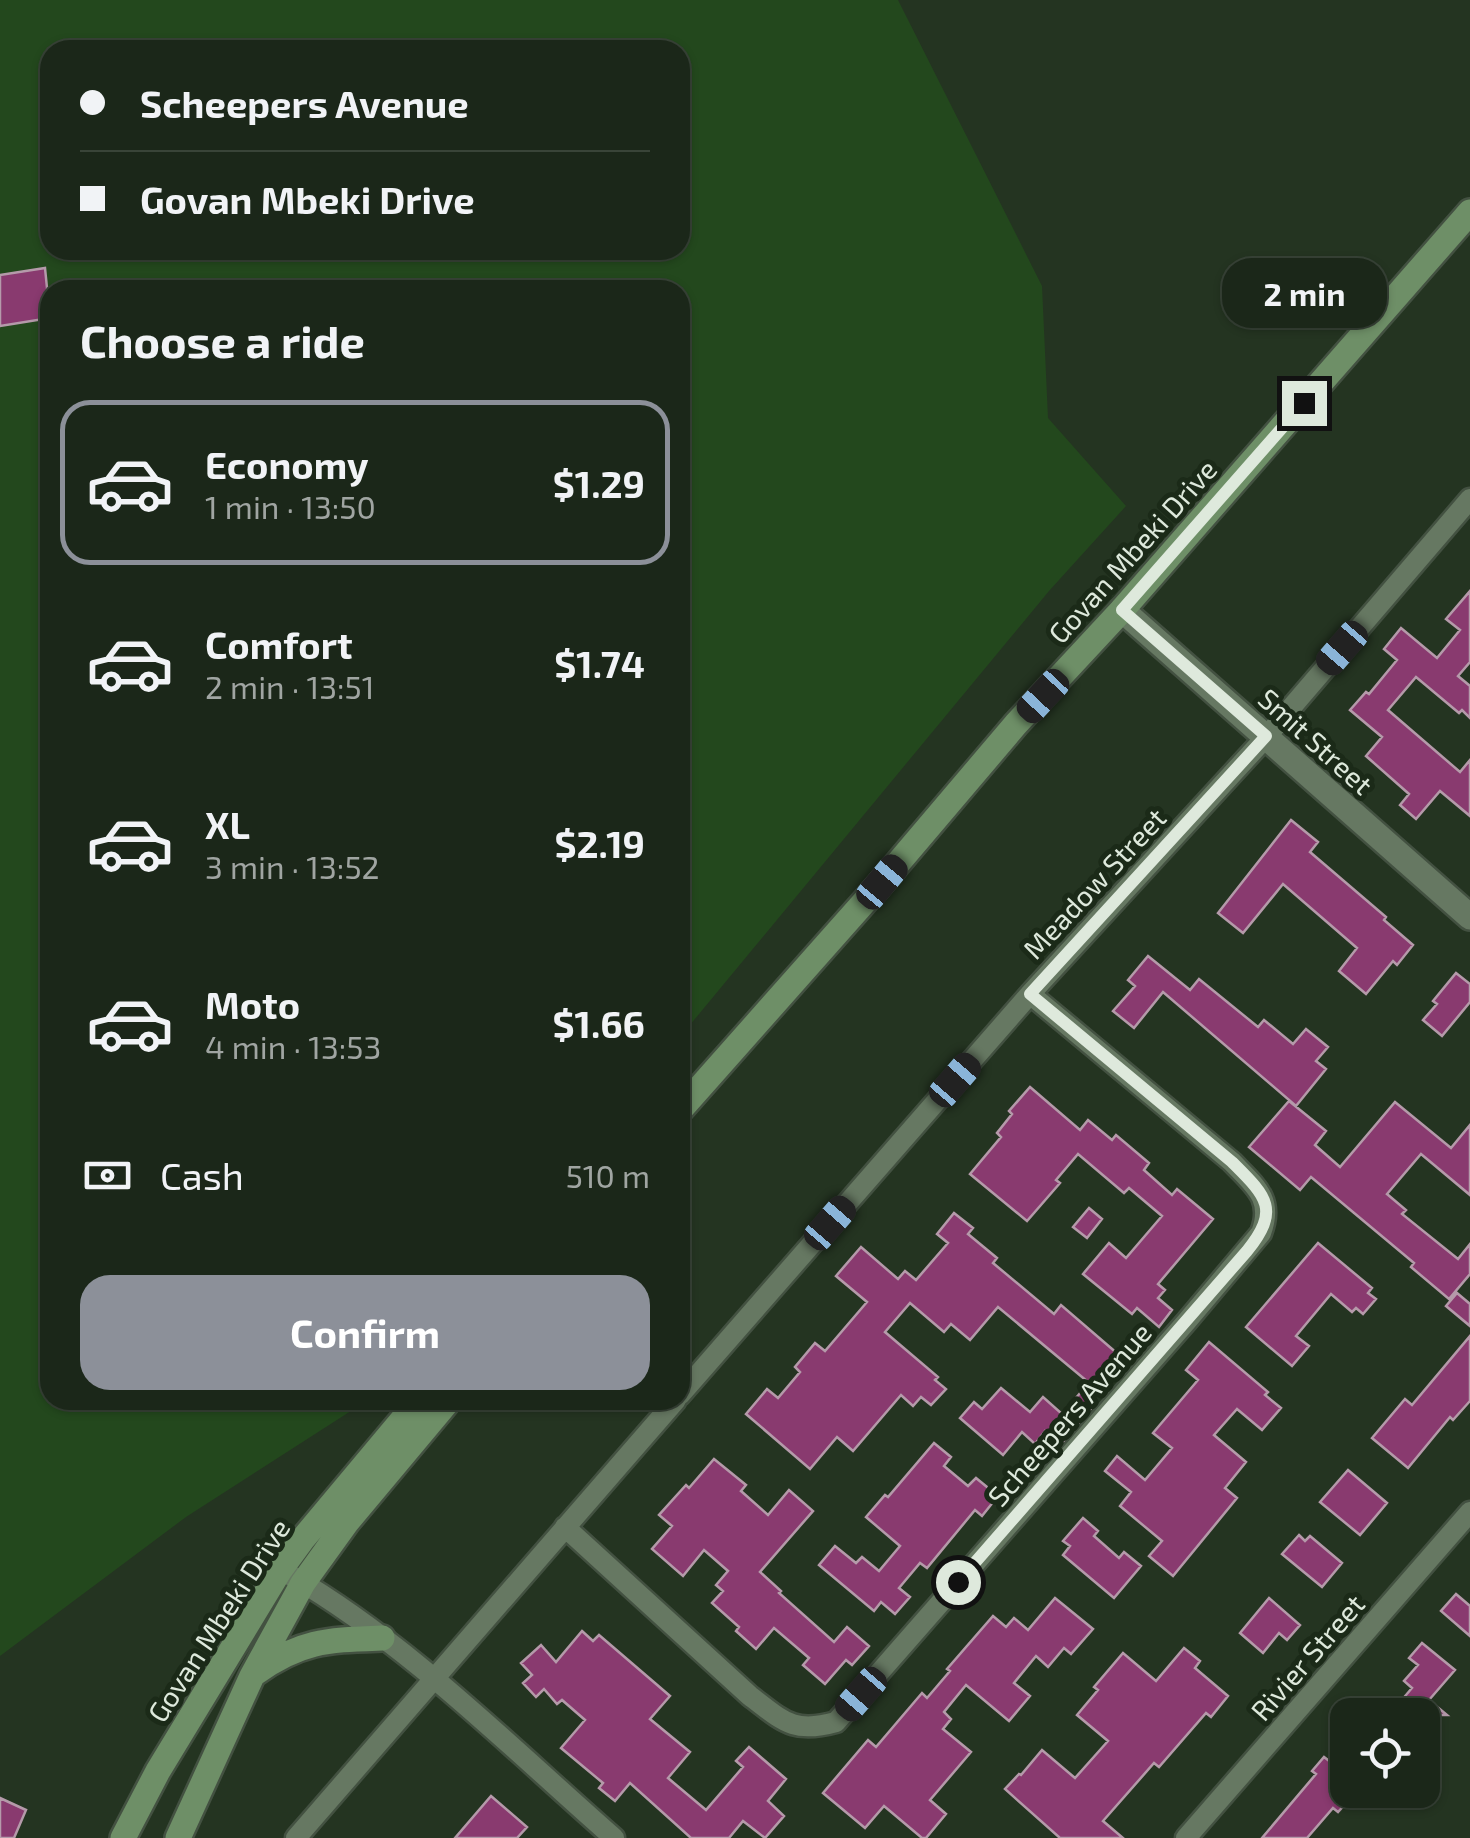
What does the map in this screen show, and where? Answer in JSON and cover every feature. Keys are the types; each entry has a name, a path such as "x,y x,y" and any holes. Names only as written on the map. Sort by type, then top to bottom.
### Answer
{"main road":[{"name":"Govan Mbeki Drive","path":"690,1099 1470,212"},
{"name":"Govan Mbeki Drive","path":"123,1838 158,1771 280,1570 411,1410"},
{"name":"Govan Mbeki Drive","path":"178,1838 252,1676 303,1583 347,1522 441,1410"},
{"path":"252,1676 275,1659 320,1642 382,1638"}],"street":[{"name":"Meadow Street","path":"690,1384 1030,994 1266,736 1470,499"},
{"name":"Smit Street","path":"1122,610 1470,918"},
{"name":"Scheepers Avenue","path":"565,1527 770,1711 803,1728 836,1722 1187,1322 1262,1233 1267,1205 1232,1162 1030,994"},
{"name":"Meadow Street","path":"296,1838 667,1410"},
{"name":"Rivier Street","path":"1186,1838 1470,1512"},
{"path":"280,1570 382,1638 432,1678 614,1838"}],"green space":[{"path":"0,0 898,0 1042,286 1048,418 1126,506 1049,591 690,1025 690,280 40,280 40,1410 352,1410 186,1517 0,1656"}],"building":[{"path":"45,268 46,280 40,280 40,320 0,326 0,275"},
{"path":"1470,591 1470,662 1458,676 1470,686 1470,718 1416,677 1388,710 1460,772 1470,760 1470,816 1440,791 1416,819 1400,805 1409,794 1366,756 1382,737 1350,710 1397,660 1384,649 1401,628 1437,658 1460,630 1446,619"},
{"path":"1291,820 1318,842 1310,852 1413,945 1397,965 1393,961 1366,994 1339,971 1357,948 1283,884 1243,933 1218,913"},
{"path":"1148,956 1190,990 1199,979 1258,1027 1264,1020 1293,1044 1306,1029 1328,1047 1316,1061 1326,1069 1296,1106 1163,992 1134,1028 1113,1011 1135,986 1128,980"},
{"path":"1456,973 1470,984 1470,1002 1442,1036 1423,1020"},
{"path":"1030,1087 1080,1130 1088,1120 1112,1140 1116,1135 1149,1163 1144,1170 1172,1195 1177,1189 1213,1219 1158,1284 1165,1290 1158,1298 1172,1310 1159,1327 1137,1308 1132,1314 1083,1274 1109,1243 1126,1258 1162,1216 1129,1188 1124,1193 1078,1154 1056,1180 1060,1183 1027,1221 970,1174 1001,1137 997,1133 1012,1114 1009,1111"},
{"path":"1289,1101 1326,1131 1315,1145 1340,1167 1395,1102 1451,1148 1470,1125 1470,1195 1421,1154 1387,1194 1406,1210 1402,1214 1458,1259 1470,1244 1470,1274 1449,1299 1411,1267 1414,1263 1311,1177 1300,1190 1249,1147"},
{"path":"1089,1208 1102,1219 1087,1238 1073,1227"},
{"path":"954,1213 973,1228 968,1234 997,1258 993,1263 1054,1314 1061,1305 1126,1361 1100,1392 998,1307 970,1340 951,1324 944,1332 910,1303 885,1332 938,1377 935,1380 946,1389 931,1405 921,1397 913,1406 901,1395 853,1451 837,1437 810,1469 746,1414 767,1389 778,1398 800,1372 795,1367 815,1343 825,1351 867,1302 836,1276 861,1247 898,1279 905,1271 916,1280 948,1243 937,1234"},
{"path":"1318,1243 1372,1288 1368,1293 1376,1299 1363,1314 1356,1308 1352,1312 1331,1294 1296,1336 1309,1346 1292,1366 1246,1327"},
{"path":"1457,1293 1470,1304 1470,1326 1446,1306"},
{"path":"1470,1336 1470,1401 1453,1420 1450,1417 1408,1468 1372,1438 1405,1399 1412,1405"},
{"path":"1209,1342 1268,1392 1265,1395 1281,1408 1262,1430 1237,1409 1214,1435 1246,1462 1225,1488 1237,1498 1173,1576 1149,1556 1162,1541 1120,1506 1131,1492 1105,1471 1117,1456 1145,1480 1172,1448 1153,1433 1198,1380 1186,1370"},
{"path":"1001,1388 1030,1412 1043,1397 1062,1414 1081,1392 1094,1405 1061,1444 1045,1431 1035,1444 1022,1432 1003,1455 960,1418 974,1402 982,1409"},
{"path":"934,1443 951,1457 944,1466 968,1486 976,1478 998,1496 982,1516 975,1510 927,1568 920,1563 899,1588 910,1597 895,1614 881,1602 874,1611 819,1565 835,1546 856,1563 862,1557 879,1571 900,1546 866,1517"},
{"path":"714,1459 746,1485 741,1491 768,1515 789,1490 813,1511 760,1572 834,1642 847,1627 869,1646 852,1665 846,1660 825,1684 803,1665 809,1658 774,1628 756,1649 736,1631 739,1627 712,1603 723,1591 716,1585 728,1571 704,1550 683,1576 652,1549 672,1526 659,1515"},
{"path":"1348,1470 1387,1503 1360,1535 1320,1502"},
{"path":"1083,1518 1098,1531 1094,1536 1119,1558 1124,1552 1141,1566 1114,1598 1063,1555 1070,1546 1063,1541"},
{"path":"1299,1535 1305,1541 1310,1536 1342,1563 1322,1587 1282,1554"},
{"path":"1456,1594 1470,1606 1470,1636 1441,1611"},
{"path":"1055,1598 1093,1629 1071,1654 1064,1648 1048,1667 1036,1656 1014,1683 1030,1696 1009,1721 966,1685 944,1712 951,1719 943,1729 971,1752 930,1800 946,1814 926,1838 884,1806 865,1828 823,1793 868,1740 876,1747 922,1693 927,1698 993,1616 1006,1627 1014,1618 1028,1630"},
{"path":"1269,1598 1300,1625 1287,1640 1279,1633 1263,1653 1240,1633"},
{"path":"582,1631 593,1641 599,1635 670,1696 650,1719 690,1752 668,1778 706,1810 743,1767 736,1761 749,1747 786,1779 768,1801 784,1816 765,1838 743,1821 729,1838 691,1838 630,1783 615,1801 599,1788 603,1783 561,1748 585,1720 562,1700 557,1704 544,1689 536,1697 523,1683 532,1675 521,1663 541,1645 556,1662"},
{"path":"1422,1643 1455,1670 1431,1698 1403,1698 1412,1688 1404,1681 1418,1665 1409,1658"},
{"path":"1184,1648 1200,1661 1195,1668 1228,1696 1211,1717 1206,1713 1159,1767 1154,1763 1103,1821 1123,1838 1060,1838 1005,1789 1042,1750 1075,1778 1108,1741 1077,1715 1098,1690 1094,1687 1123,1653 1156,1681"},
{"path":"1324,1757 1328,1760 1333,1808 1307,1838 1262,1838 1316,1774 1312,1771"},
{"path":"491,1796 527,1827 517,1838 455,1838"},
{"path":"0,1798 26,1810 14,1838 0,1838"}],"route":[{"path":"958,1582 1187,1322 1262,1233 1267,1219 1267,1205 1232,1162 1030,994 1266,736 1122,610 1304,403"}]}
